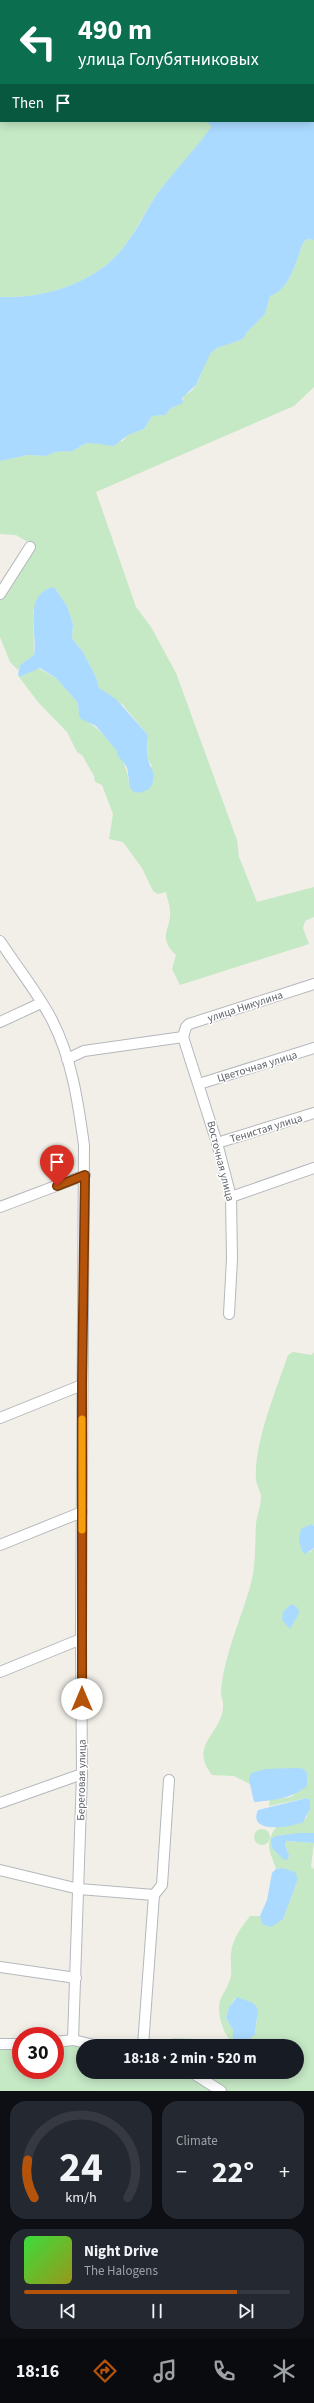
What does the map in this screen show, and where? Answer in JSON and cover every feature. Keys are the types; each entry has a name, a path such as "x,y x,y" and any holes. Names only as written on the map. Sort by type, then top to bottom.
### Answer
{"street":[{"path":"0,594 30,547"},
{"name":"Береговая улица","path":"0,940 53,1021 67,1059 79,1107 85,1175 82,1385 82,1774 73,2040"},
{"name":"улица Никулина","path":"183,1037 186,1027 189,1024 314,984"},
{"path":"0,1022 41,1003"},
{"path":"67,1059 84,1051 183,1037"},
{"name":"Восточная улица","path":"183,1037 217,1143 231,1197 232,1259 229,1314"},
{"name":"Цветочная улица","path":"199,1084 314,1048"},
{"name":"Тенистая улица","path":"217,1143 314,1113"},
{"path":"231,1197 314,1168"},
{"path":"0,1207 85,1175"},
{"path":"0,1418 82,1385"},
{"path":"0,1545 82,1512"},
{"path":"0,1672 81,1639"},
{"path":"0,1803 82,1774"},
{"path":"144,2039 154,1895 162,1885 169,1780"},
{"path":"0,1870 79,1889 154,1895"},
{"path":"0,1967 76,1978"},
{"path":"64,2041 76,2041"},
{"path":"0,2044 12,2044"},
{"path":"202,2079 221,2091"}],"green space":[{"path":"0,122 207,122 213,126 157,194 128,241 112,260 98,271 84,279 51,292 17,297 0,297"},
{"path":"307,239 314,240 314,387 294,406 96,492 136,607 151,627 176,673 237,840 239,857 257,902 314,887 314,917 305,921 303,928 309,944 180,985 172,969 176,955 170,949 166,938 170,917 170,906 166,892 158,894 153,891 142,868 123,842 109,839 113,814 102,785 95,782 94,776 82,755 77,752 67,732 38,702 19,677 38,668 56,678 78,703 79,716 97,729 113,744 124,763 129,785 152,766 147,758 148,735 123,705 99,688 96,677 83,652 72,638 73,624 67,606 54,587 33,610 34,655 20,665 18,670 10,662 0,637 0,600 36,547 16,535 0,534 0,461 28,455 46,456 55,452 73,451 84,444 123,441 127,435 144,429 152,416 165,415 171,408 182,403 184,395 190,392 197,383 211,353 222,346 243,339 247,332 265,314 270,296 283,288 295,266 303,243"},
{"path":"293,1352 311,1355 314,1352 314,1526 312,1524 309,1553 314,1548 314,1833 276,1836 289,1855 285,1845 286,1841 314,1843 311,1867 314,1869 314,2091 226,2091 208,2079 304,2079 304,2039 230,2039 224,2031 220,2017 219,2004 231,1976 233,1943 250,1916 260,1916 262,1924 283,1919 298,1879 282,1868 276,1869 269,1848 270,1839 276,1827 298,1824 307,1817 310,1800 307,1798 269,1806 270,1800 291,1797 297,1792 251,1773 250,1784 234,1776 212,1775 205,1764 203,1755 205,1746 219,1723 222,1714 223,1704 221,1692 226,1663 252,1579 255,1558 256,1524 261,1497 256,1480 256,1465 262,1433 288,1355","holes":["235,1998 257,2020 255,2034 234,2032 226,2018 229,2007"]},
{"path":"262,1829 268,1831 270,1837 268,1843 262,1845 256,1843 254,1837 256,1831"},
{"path":"173,2038 193,2039 172,2039"},
{"path":"64,2046 76,2046 76,2079 194,2079 214,2091 0,2091 0,2049 12,2048 12,2079 64,2079"}],"water":[{"path":"206,122 314,122 314,240 307,239 303,243 295,266 283,288 270,296 265,314 247,332 243,339 217,348 210,354 196,385 182,398 183,403 171,408 165,415 152,416 144,429 128,435 114,446 91,443 84,444 73,451 55,452 46,456 28,455 0,461 0,297 17,297 51,292 84,279 98,271 112,260 128,242 157,194 212,126"},
{"path":"54,587 67,606 73,624 72,638 83,652 96,677 99,688 116,699 148,735 147,756 153,771 153,777 152,785 145,791 137,793 131,789 127,768 118,756 117,751 96,726 81,719 79,716 78,703 56,678 40,668 19,677 18,674 20,665 34,655 34,616 38,598 44,591"},
{"path":"312,1524 314,1526 314,1548 305,1554 302,1551 299,1540 301,1529"},
{"path":"291,1604 298,1608 299,1613 290,1629 282,1620 283,1612"},
{"path":"266,1769 304,1769 307,1773 307,1786 295,1794 254,1802 249,1780 251,1773"},
{"path":"307,1798 310,1800 310,1809 303,1822 290,1826 272,1827 259,1823 256,1818 258,1810"},
{"path":"314,1833 314,1843 286,1841 285,1845 289,1855 288,1859 284,1860 272,1848 271,1839 276,1836"},
{"path":"282,1868 295,1872 298,1879 283,1919 271,1927 262,1924 260,1916 267,1900 272,1873 276,1869"},
{"path":"237,1997 253,2003 258,2009 255,2034 249,2039 233,2039 233,2030 226,2018 229,2007"}],"slow traffic":[{"path":"82,1419 82,1530"}],"route":[{"path":"57,1186 85,1175 85,1280 82,1385 82,1699"}]}
